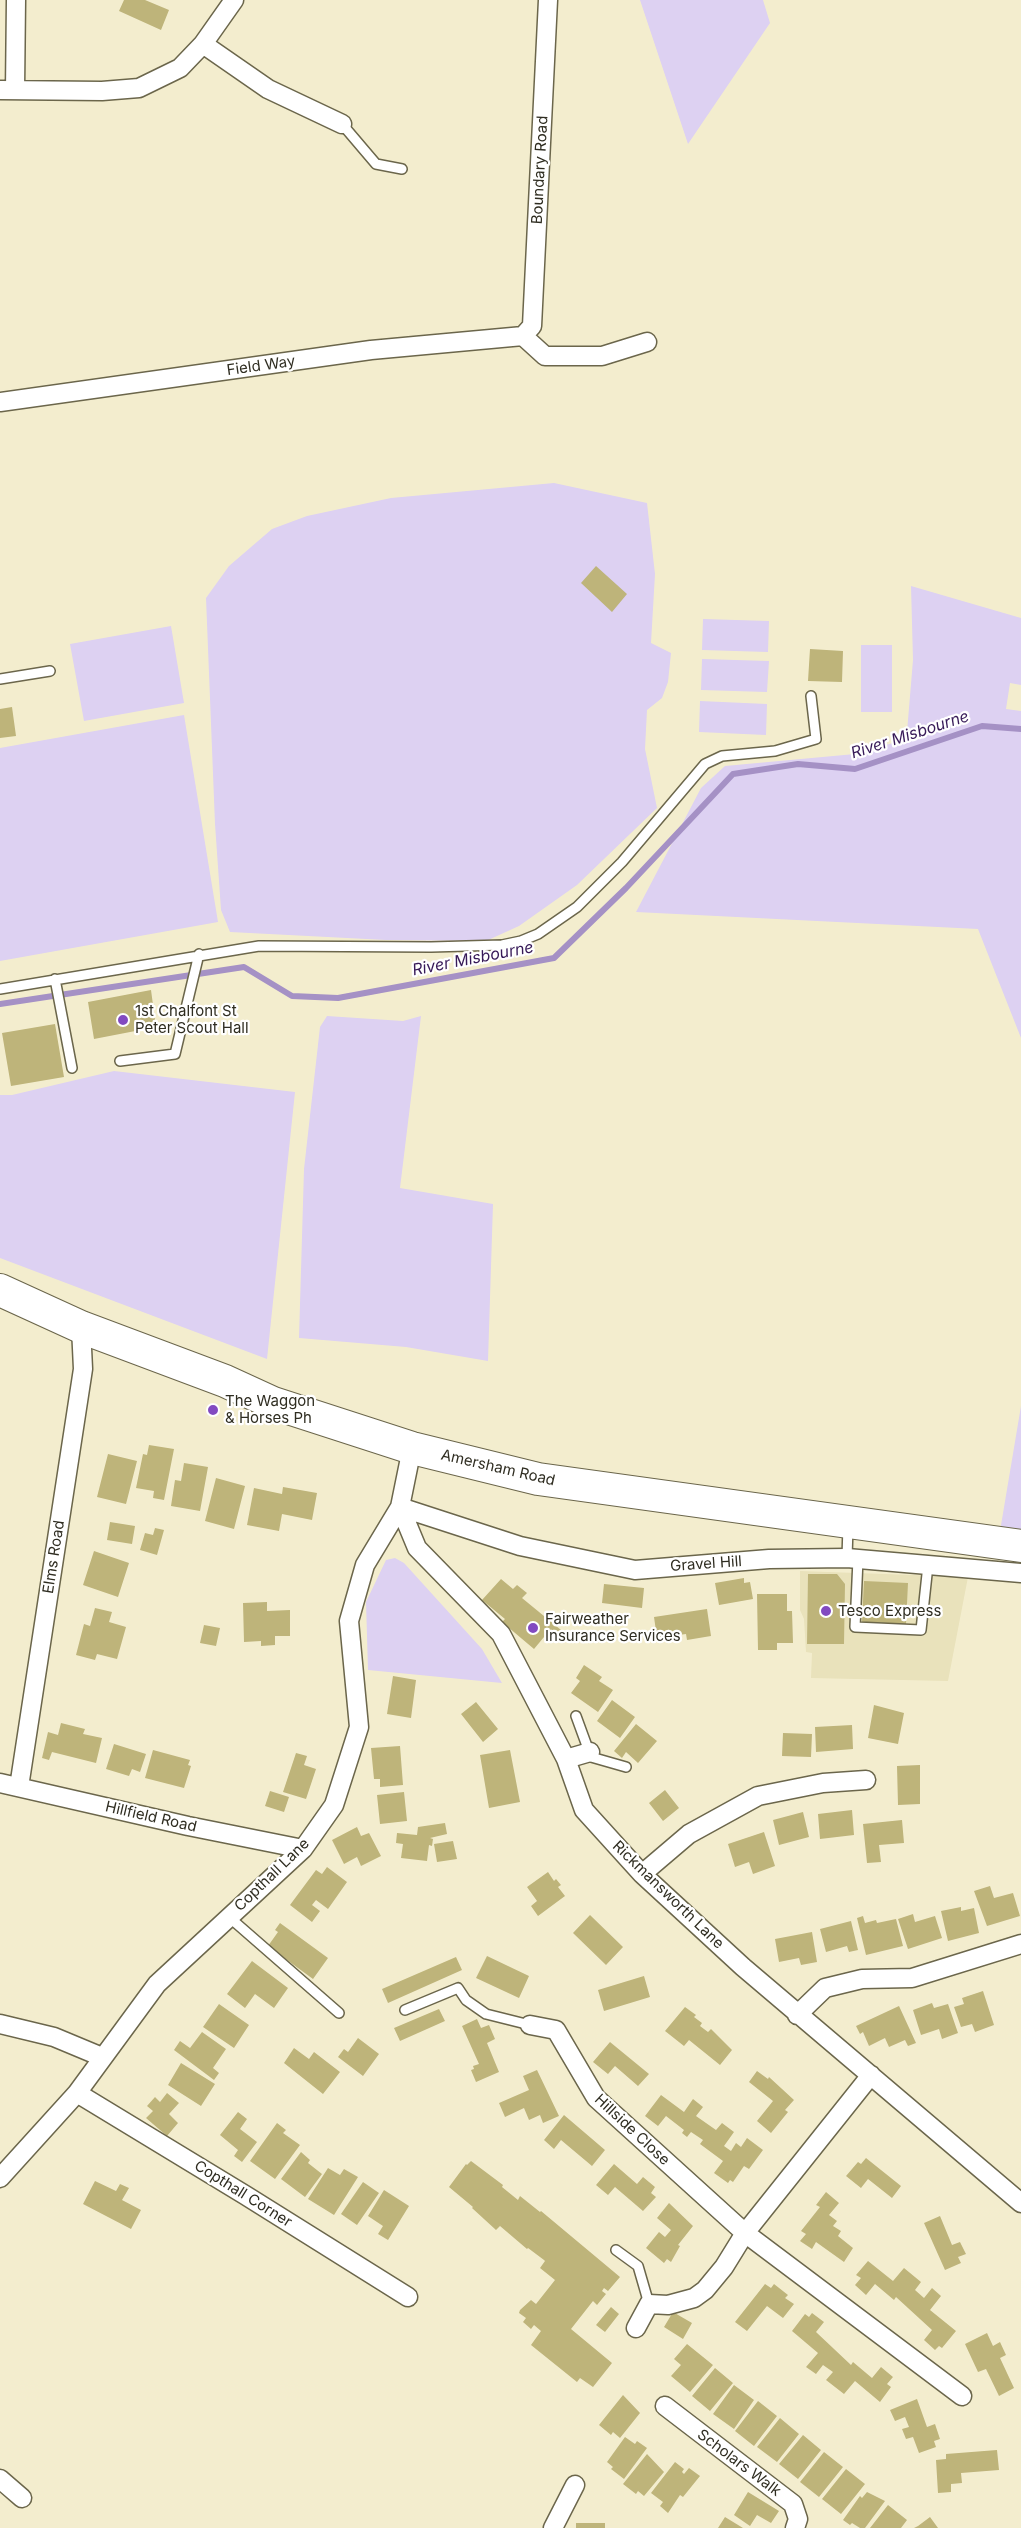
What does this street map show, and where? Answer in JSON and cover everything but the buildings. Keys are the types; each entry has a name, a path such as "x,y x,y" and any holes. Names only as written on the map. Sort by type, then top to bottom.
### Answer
{"highway":[{"name":"Amersham Road","path":"0,1290 81,1327 225,1381 273,1403 412,1448 538,1479 1021,1546"}],"street":[{"path":"16,0 8,90 102,91 139,88 180,68 203,44 234,0"},
{"name":"Boundary Road","path":"523,336 532,326 548,0"},
{"path":"203,44 268,89 342,124"},
{"path":"523,336 544,356 602,356 647,342"},
{"name":"Field Way","path":"0,402 370,350 523,336"},
{"name":"Elms Road","path":"19,1787 83,1369 81,1327"},
{"path":"400,1507 412,1448"},
{"name":"Gravel Hill","path":"400,1507 520,1546 635,1570 769,1559 853,1558 1021,1573"},
{"name":"Rickmansworth Lane","path":"400,1507 417,1548 501,1634 566,1759 584,1810 642,1874 797,2015 1021,2203"},
{"name":"Copthall Lane","path":"0,2178 76,2093 157,1984 303,1849 334,1805 359,1727 349,1621 365,1565 400,1507"},
{"path":"566,1759 590,1752"},
{"path":"642,1874 689,1834 758,1796 823,1783 866,1780"},
{"name":"Hillfield Road","path":"0,1783 188,1826 303,1849"},
{"path":"797,2015 825,1988 862,1978 912,1978 1021,1944"},
{"path":"0,2024 54,2037 102,2057"},
{"name":"Hillside Close","path":"530,2025 556,2030 596,2098 745,2233 962,2396"},
{"path":"636,2328 649,2304 668,2306 694,2298 705,2290 745,2233 871,2075"},
{"name":"Copthall Corner","path":"76,2093 225,2182 408,2297"},
{"name":"Scholars Walk","path":"665,2406 793,2504 798,2519 795,2528"},
{"path":"0,2479 22,2498"},
{"path":"553,2528 575,2486"}],"lane":[{"path":"342,124 376,164 402,169"},
{"path":"0,679 50,671"},
{"path":"0,989 259,945 431,947 502,945 538,934 577,907 622,862 705,764 722,756 775,751 816,739 811,696"},
{"path":"120,1060 175,1054 200,954"},
{"path":"55,979 72,1068"},
{"path":"848,1523 853,1558 855,1627 921,1630 928,1565"},
{"path":"576,1716 591,1756 626,1767"},
{"path":"229,1917 339,2013"},
{"path":"405,2010 458,1988 466,2000 486,2014 530,2025"},
{"path":"616,2250 638,2266 649,2304"}],"shaded area":[{"path":"640,0 763,0 770,23 688,144"},
{"path":"554,483 647,503 655,574 651,643 671,653 668,682 662,698 647,710 645,749 657,808 577,885 519,926 486,941 386,940 230,932 221,910 215,824 206,598 229,566 272,529 307,516 391,498"},
{"path":"911,586 1021,618 1021,685 1010,683 1006,709 1021,711 1021,1038 978,929 636,912 701,788 725,766 855,754 903,740 901,734 907,732 913,660"},
{"path":"703,619 769,621 768,652 702,650"},
{"path":"171,626 184,703 84,721 70,644"},
{"path":"861,645 892,645 892,712 861,712"},
{"path":"702,659 769,661 767,692 701,690"},
{"path":"700,701 767,704 766,735 699,732"},
{"path":"184,715 218,922 0,961 0,748"},
{"path":"327,1016 403,1021 421,1016 400,1188 493,1204 488,1361 406,1347 299,1338 304,1169 320,1027"},
{"path":"114,1071 295,1092 267,1359 0,1258 0,1095 12,1095"},
{"path":"1021,1406 1021,1546 998,1543"},
{"path":"395,1558 404,1563 482,1649 502,1683 368,1670 366,1602 386,1560"},
{"path":"800,1571 968,1577 948,1681 811,1678 812,1653 806,1652 804,1619 800,1610"}],"waterway":[{"name":"River Misbourne","path":"0,1004 244,967 292,996 338,998 554,958 626,888 733,774 798,764 855,769 982,726 1021,729"}],"place":[{"name":"1st Chalfont St Peter Scout Hall","path":"123,1020"},
{"name":"The Waggon & Horses Ph","path":"213,1410"},
{"name":"Tesco Express","path":"826,1611"},
{"name":"Fairweather Insurance Services","path":"533,1628"}]}
